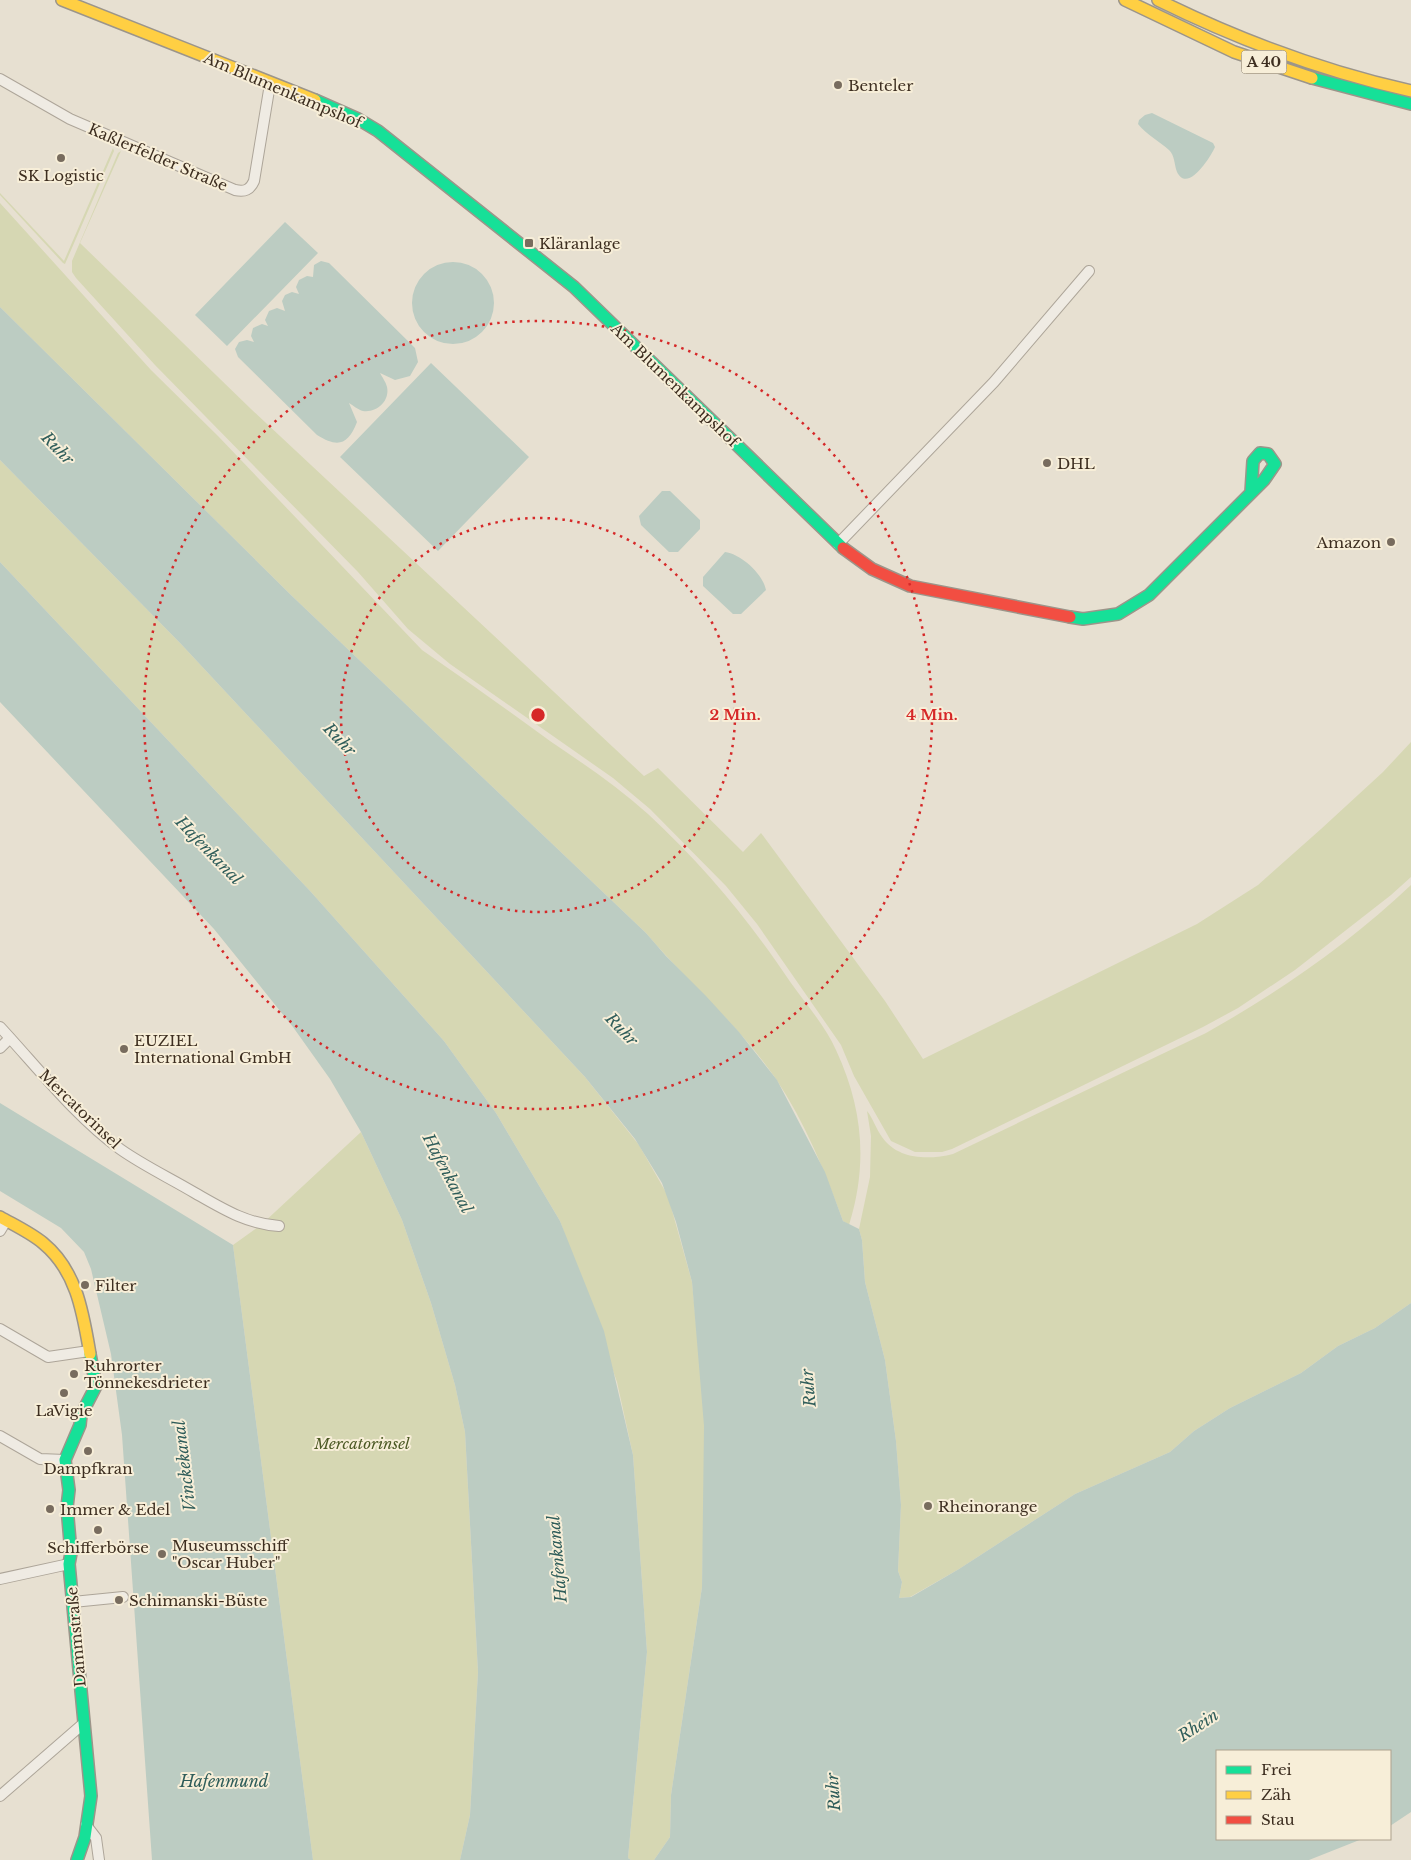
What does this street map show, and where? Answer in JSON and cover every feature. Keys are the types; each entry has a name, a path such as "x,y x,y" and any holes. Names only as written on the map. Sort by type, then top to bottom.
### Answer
{"main road":[{"name":"Am Blumenkampshof","path":"62,0 270,84 340,110 378,132 564,277 838,544 876,574 910,586 1067,617 1103,617 1129,608 1149,595 1271,473 1275,464 1272,456 1266,452 1260,453 1253,461 1251,492"},
{"name":"A 40","path":"1125,0 1234,52 1322,81 1411,104"},
{"name":"A 40","path":"1158,0 1239,39 1326,69 1411,91"},
{"path":"2,1223 42,1242 59,1258 68,1271 79,1299 96,1386 81,1415 80,1425 67,1455"},
{"name":"Dammstraße","path":"67,1455 71,1553 69,1564 90,1796 86,1825 77,1860"}],"street":[{"name":"Kaßlerfelder Straße","path":"0,79 70,119 235,190 243,191 251,187 254,181 270,84"},
{"path":"838,544 994,382 1088,271"},
{"name":"Mercatorinsel","path":"0,1028 78,1111 119,1148 146,1166 237,1217 261,1225 279,1226"},
{"path":"0,1048 10,1038"},
{"path":"0,1329 48,1357 89,1351"},
{"path":"0,1436 40,1459 67,1455"},
{"path":"0,1579 69,1564"},
{"path":"73,1602 123,1597"},
{"path":"0,1796 84,1723"},
{"path":"86,1825 96,1838 99,1860"}],"green space":[{"path":"113,148 114,151 65,264 0,193 64,261"},
{"path":"121,151 80,243 251,409 644,776 658,768 743,852 761,833 885,1001 923,1059 1197,924 1258,885 1383,772 1411,742 1411,877 1391,895 1295,970 1238,1008 1203,1027 952,1149 942,1152 915,1152 891,1141 854,1076 841,1045 757,924 726,886 650,809 613,778 450,664 408,629 358,572 155,365 76,278 72,272 72,261 118,153"},
{"path":"0,203 151,370 218,436 422,650 625,794 669,834 725,894 759,937 821,1024 832,1041 845,1072 852,1093 860,1136 859,1180 849,1225 843,1221 814,1148 796,1112 762,1059 730,1022 646,933 292,596 0,307"},
{"path":"0,460 181,644 585,1077 639,1145 668,1196 692,1282 706,1428 702,1587 671,1795 670,1837 654,1860 631,1860 628,1858 647,1652 633,1455 617,1382 560,1221 496,1113 444,1041 311,892 0,562"},
{"path":"1411,885 1411,1303 1375,1328 1338,1346 1301,1373 1230,1408 1194,1431 1170,1452 1075,1494 959,1569 910,1597 899,1598 902,1582 898,1571 901,1505 896,1441 885,1360 865,1282 862,1240 859,1229 870,1177 871,1136 867,1111 882,1137 896,1150 905,1154 924,1157 953,1154 1206,1033 1260,1001 1339,947"},
{"name":"Mercatorinsel","path":"361,1132 402,1220 431,1303 455,1385 465,1432 478,1672 470,1815 460,1860 313,1860 233,1245 261,1225"}],"water":[{"path":"1152,113 1213,143 1215,147 1209,158 1193,176 1187,179 1182,178 1177,172 1171,152 1138,124 1139,120 1145,115"},
{"path":"285,222 318,253 227,346 195,315"},
{"path":"321,261 329,263 415,348 418,362 410,376 395,380 380,373 387,392 384,401 378,408 363,411 349,403 357,422 350,436 346,440 337,443 317,435 238,357 235,349 239,342 247,340 254,342 251,336 253,328 262,324 268,326 265,320 269,311 277,308 285,311 282,301 285,295 292,292 299,294 296,287 299,280 307,276 313,277 314,265"},
{"path":"453,262 469,265 482,274 491,287 494,303 491,319 482,332 469,341 453,344 437,341 424,332 415,319 412,303 415,287 424,274 437,265"},
{"path":"0,307 292,596 646,933 739,1032 777,1080 825,1172 843,1221 859,1229 862,1240 865,1282 885,1360 896,1441 901,1505 898,1571 902,1582 899,1598 911,1597 959,1569 1075,1494 1170,1452 1194,1431 1230,1408 1301,1373 1338,1346 1375,1328 1411,1303 1411,1812 1391,1825 1391,1750 1216,1750 1216,1840 1359,1840 1309,1860 654,1860 670,1837 671,1795 702,1587 704,1426 692,1282 676,1222 662,1183 635,1139 585,1077 181,644 0,460"},
{"path":"431,363 529,457 438,551 340,457"},
{"path":"662,491 670,491 700,520 700,529 678,552 669,552 641,525 639,516"},
{"path":"725,552 738,557 756,571 766,590 741,614 733,614 703,586 703,577"},
{"name":"Hafenkanal","path":"0,562 311,892 444,1041 496,1113 560,1221 604,1331 633,1455 647,1652 628,1858 631,1860 460,1860 470,1815 478,1672 465,1432 455,1385 431,1303 402,1220 361,1132 330,1079 293,1027 214,929 0,702"},
{"name":"Hafenmund","path":"0,1103 233,1245 313,1860 152,1860 122,1435 111,1354 91,1269 84,1252 61,1228 0,1191"}],"traffic: fast":[{"path":"1312,78 1411,104"},
{"path":"315,100 358,119 378,131 574,287 843,548"},
{"path":"1070,617 1083,619 1118,614 1149,595 1264,480 1275,464 1268,454 1260,453 1253,461 1251,492"},
{"path":"77,1860 85,1837 91,1796 69,1564 71,1553 67,1507 69,1490 65,1460 80,1425 81,1415 96,1386 90,1354"}],"traffic: slow":[{"path":"62,0 315,100"},
{"path":"1125,0 1234,52 1312,78"},
{"path":"1158,0 1188,15 1282,53 1345,74 1411,91"},
{"path":"0,1217 38,1239 64,1266 77,1294 90,1354"}],"traffic: jam":[{"path":"843,548 872,569 910,586 1070,617"}],"place":[{"name":"Benteler","path":"838,85"},
{"name":"SK Logistic","path":"61,158"},
{"name":"Kläranlage","path":"529,243"},
{"name":"DHL","path":"1047,463"},
{"name":"Amazon","path":"1391,542"},
{"name":"EUZIEL International GmbH","path":"124,1049"},
{"name":"Filter","path":"85,1285"},
{"name":"Ruhrorter Tönnekesdrieter","path":"74,1374"},
{"name":"LaVigie","path":"64,1393"},
{"name":"Dampfkran","path":"88,1451"},
{"name":"Rheinorange","path":"928,1506"},
{"name":"Immer & Edel","path":"50,1509"},
{"name":"Schifferbörse","path":"98,1530"},
{"name":"Museumsschiff \"Oscar Huber\"","path":"162,1554"},
{"name":"Schimanski-Büste","path":"119,1600"}],"water label":[{"name":"Ruhr","path":"58,448"},
{"name":"Ruhr","path":"340,739"},
{"name":"Ruhr","path":"622,1029"},
{"name":"Ruhr","path":"808,1388"},
{"name":"Vinckekanal","path":"184,1466"},
{"name":"Rhein","path":"1198,1725"},
{"name":"Ruhr","path":"833,1792"}]}
